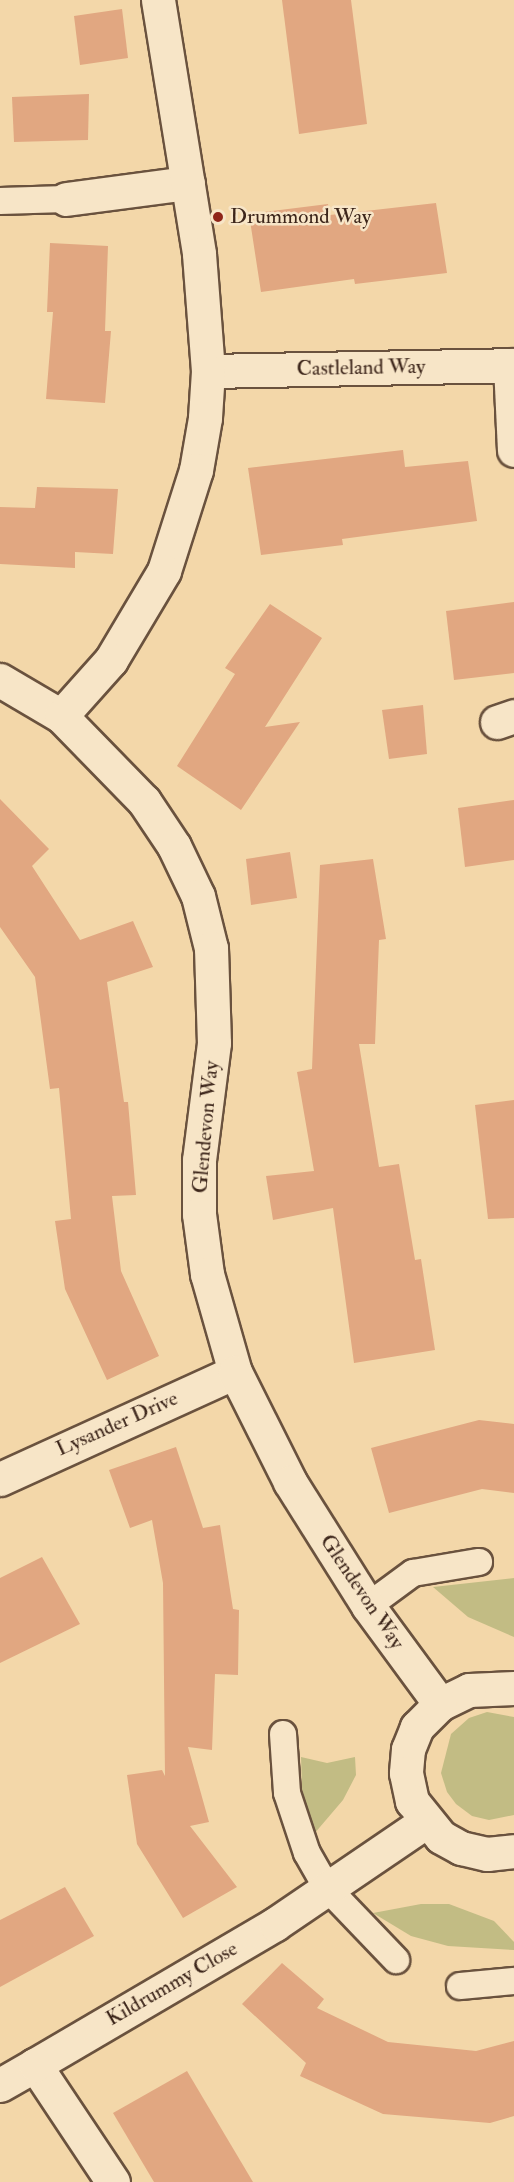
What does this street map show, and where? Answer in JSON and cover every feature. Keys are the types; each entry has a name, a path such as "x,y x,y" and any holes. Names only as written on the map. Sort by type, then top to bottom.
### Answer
{"street":[{"path":"61,716 111,660 164,571 196,470 208,371 199,254 159,0"},
{"path":"66,199 188,183"},
{"path":"512,365 514,450"},
{"name":"Castleland Way","path":"208,371 512,365"},
{"name":"Glendevon Way","path":"0,680 61,716 144,801 174,846 200,906 211,948 215,998 199,1160 199,1214 207,1274 235,1372 290,1482 368,1606 440,1704"},
{"name":"Lysander Drive","path":"0,1479 235,1372"},
{"path":"514,1688 469,1690 440,1704 417,1727 408,1749 406,1773 412,1801 425,1822 461,1848 487,1854 514,1851"},
{"name":"Kildrummy Close","path":"0,2085 275,1924 425,1822"},
{"path":"35,2065 113,2182"}],"lane":[{"path":"0,201 66,199"},
{"path":"368,1606 413,1573 479,1562"},
{"path":"283,1734 287,1793 307,1853 327,1888 396,1960"},
{"path":"460,1986 514,1981"}],"shaded area":[{"path":"514,1578 514,1637 468,1617 433,1587"},
{"path":"487,1712 514,1717 514,1815 489,1820 472,1816 456,1804 447,1792 441,1773 451,1734 469,1718"},
{"path":"301,1757 327,1763 355,1757 356,1775 343,1800 314,1834 302,1789"},
{"path":"421,1904 449,1904 494,1921 514,1942 514,1950 448,1946 411,1936 373,1913"}],"building":[{"path":"282,0 351,0 367,124 299,134"},
{"path":"122,9 128,58 80,65 74,16"},
{"path":"89,94 88,140 14,142 12,97"},
{"path":"436,203 447,273 355,284 354,279 261,292 249,214 328,204 330,215"},
{"path":"50,243 108,246 105,331 111,331 105,403 46,399 53,312 47,312"},
{"path":"403,450 405,467 468,461 477,521 342,539 343,545 261,555 248,468"},
{"path":"37,487 118,489 113,554 75,552 75,568 0,564 0,507 35,508"},
{"path":"514,602 514,673 454,680 446,611"},
{"path":"270,604 322,638 265,727 300,722 241,810 177,766 235,674 225,668"},
{"path":"423,705 427,754 389,759 382,710"},
{"path":"0,799 49,849 32,866 80,940 133,921 153,967 107,982 124,1102 128,1102 136,1195 112,1196 121,1271 159,1356 107,1380 65,1289 55,1221 71,1219 59,1088 50,1089 35,977 0,927"},
{"path":"514,800 514,860 465,867 458,808"},
{"path":"290,852 297,898 251,905 246,859"},
{"path":"373,859 386,939 379,940 375,1044 359,1044 379,1167 399,1164 415,1260 421,1259 435,1350 354,1363 333,1208 273,1220 266,1176 314,1171 297,1072 312,1069 320,865"},
{"path":"514,1100 514,1218 488,1219 475,1105"},
{"path":"479,1420 514,1424 514,1493 482,1489 389,1513 371,1448"},
{"path":"176,1447 203,1528 220,1525 233,1609 239,1610 238,1675 215,1674 212,1750 188,1747 209,1822 190,1826 237,1887 183,1918 137,1844 127,1775 162,1770 165,1776 163,1583 152,1520 130,1528 109,1470"},
{"path":"42,1557 80,1624 0,1663 0,1578"},
{"path":"65,1887 94,1936 0,1987 0,1920"},
{"path":"282,1963 324,1999 317,2008 388,2042 476,2051 514,2041 514,2116 490,2123 383,2114 300,2076 306,2063 242,2004"},
{"path":"187,2071 253,2182 154,2182 113,2113"}],"place":[{"name":"Drummond Way","path":"218,217"}]}
